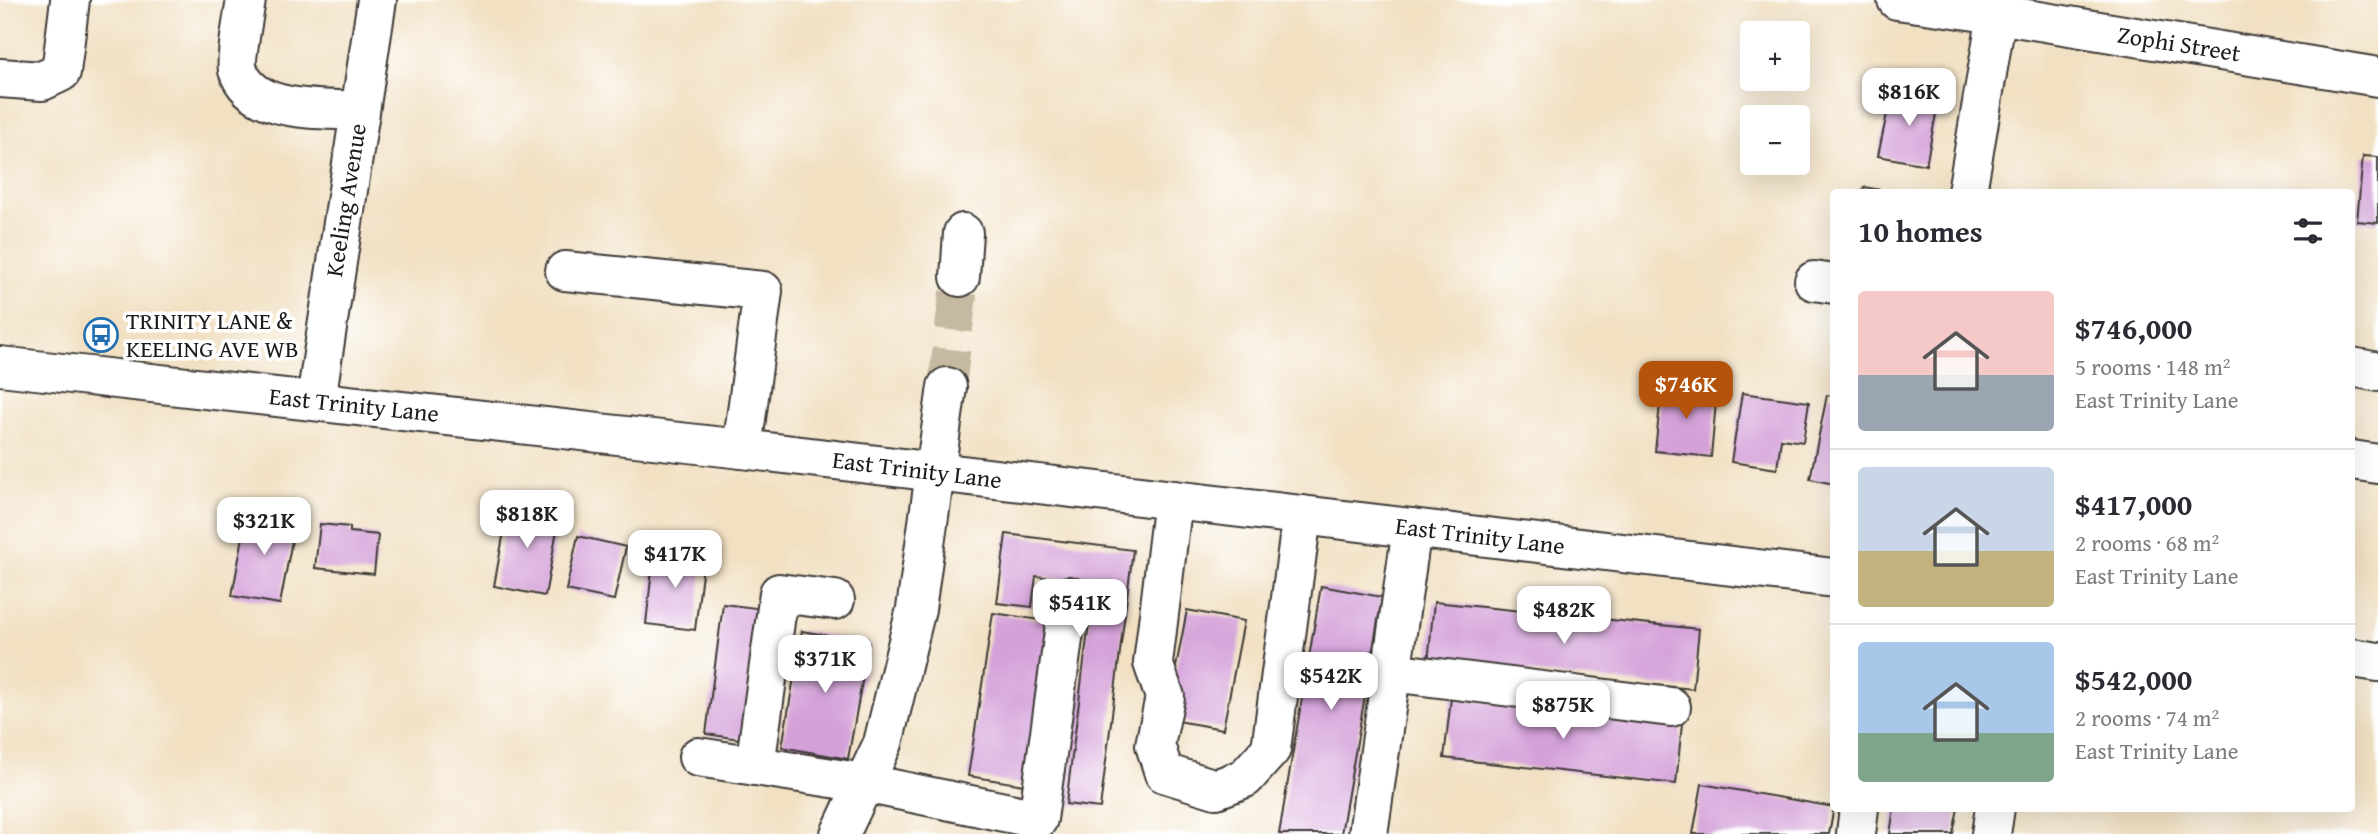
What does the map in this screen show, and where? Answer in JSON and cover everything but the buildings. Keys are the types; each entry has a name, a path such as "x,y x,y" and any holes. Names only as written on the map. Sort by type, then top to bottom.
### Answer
{"main road":[{"path":"0,78 42,81 61,72 70,0"},
{"path":"246,0 237,69 252,92 283,106 359,111"},
{"name":"Keeling Avenue","path":"316,400 377,0"},
{"name":"Zophi Street","path":"1897,0 2378,77"},
{"path":"1968,189 1997,14"},
{"path":"960,276 963,233"},
{"path":"565,271 764,291 742,449"},
{"name":"East Trinity Lane","path":"0,366 742,449 1830,578"},
{"path":"2355,368 2378,372"},
{"path":"840,834 883,743 916,609 947,387"},
{"path":"2355,460 2378,464"},
{"path":"1173,500 1153,663 1165,697 1155,745 1164,773 1216,789 1245,778 1271,749 1302,515"},
{"path":"1368,834 1412,528"},
{"path":"755,766 779,593 835,600"},
{"path":"698,757 864,783 1038,819 1069,596"},
{"path":"2355,658 2378,662"},
{"path":"1391,672 1671,707"},
{"path":"1856,834 1859,812"},
{"path":"1991,834 1994,812"}],"tunnel":[{"path":"947,387 960,277"}],"place":[{"name":"TRINITY LANE & KEELING AVE WB","path":"101,335"}]}
